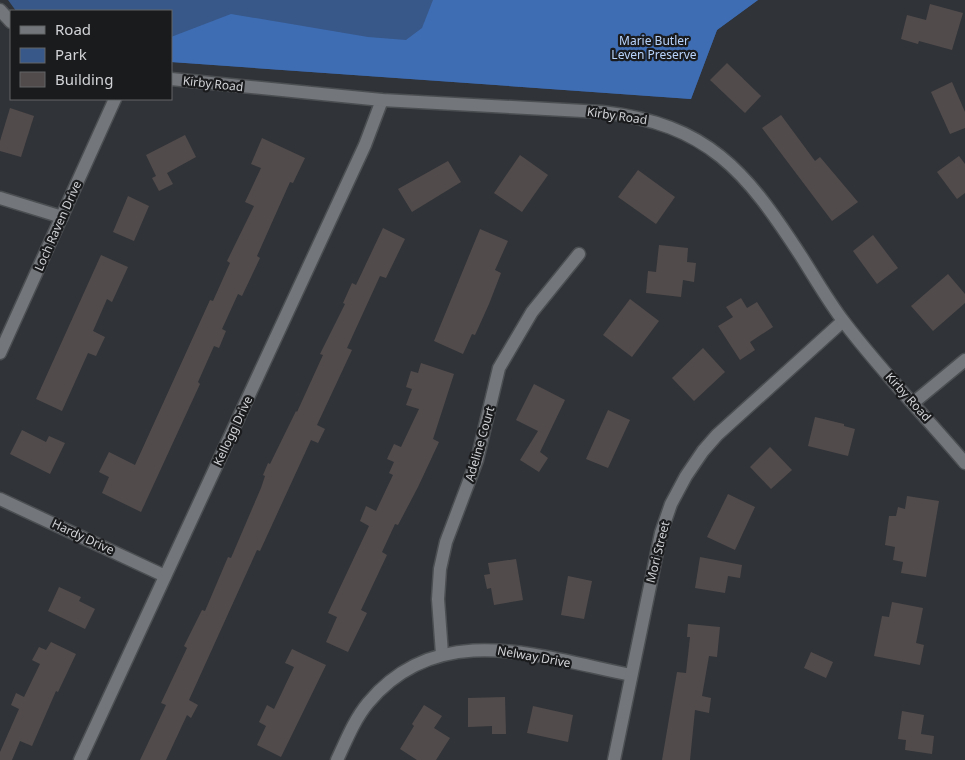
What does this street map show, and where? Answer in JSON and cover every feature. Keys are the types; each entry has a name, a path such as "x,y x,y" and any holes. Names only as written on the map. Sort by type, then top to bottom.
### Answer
{"street":[{"path":"0,10 10,21"},
{"name":"Kirby Road","path":"172,79 382,100 612,113 662,123 687,133 704,143 733,167 762,198 843,321 965,463"},
{"name":"Loch Raven Drive","path":"0,353 115,100"},
{"name":"Kellogg Drive","path":"80,760 365,145 382,100"},
{"path":"0,198 62,216"},
{"name":"Adeline Court","path":"442,654 438,599 440,569 446,542 477,460 499,368 532,312 579,254"},
{"name":"Mori Street","path":"614,760 660,533 671,504 686,476 717,435 843,321"},
{"path":"913,403 965,360"},
{"name":"Hardy Drive","path":"0,499 166,576"},
{"name":"Nelway Drive","path":"337,760 354,724 367,704 383,687 403,672 442,654 481,649 508,650 631,675"}],"green space":[{"name":"Marie Butler Leven Preserve","path":"8,0 758,0 717,30 691,99 172,62 172,10 15,10"},
{"name":"Marie Butler Leven Preserve","path":"433,0 758,0 717,30 691,99 172,62 172,37 231,14 368,37 406,40 422,28"}],"building":[{"path":"930,4 963,13 952,50 919,41 918,44 901,39 907,15 926,20"},
{"path":"727,63 761,96 745,113 710,80"},
{"path":"952,82 965,112 965,128 950,134 931,92"},
{"path":"10,108 34,116 21,157 0,151 0,141"},
{"path":"781,115 815,161 820,157 858,202 832,221 762,128"},
{"path":"185,135 196,157 167,173 173,184 159,191 152,178 156,176 146,155"},
{"path":"262,138 305,158 293,183 290,182 257,256 260,258 242,296 238,294 222,329 226,331 219,348 214,346 198,382 200,384 141,512 102,493 109,477 99,472 109,452 135,465 210,300 213,301 230,263 227,261 254,206 245,202 261,168 251,164"},
{"path":"520,155 548,175 522,212 494,193"},
{"path":"959,156 965,164 965,193 957,199 937,172"},
{"path":"448,161 461,182 412,212 398,189"},
{"path":"638,170 675,197 656,224 618,197"},
{"path":"128,196 149,206 134,241 113,232"},
{"path":"383,228 405,239 386,278 380,276 347,348 352,350 317,425 325,429 318,443 311,440 260,551 257,550 189,700 198,705 191,718 187,715 166,760 140,760 166,705 161,703 187,648 184,646 202,610 205,611 228,557 231,558 261,488 265,476 263,475 268,463 270,464 297,412 323,355 320,354 345,304 343,303 352,283 356,285"},
{"path":"480,229 508,241 495,270 501,273 489,304 475,335 472,334 463,354 434,341"},
{"path":"873,235 898,268 877,284 853,251"},
{"path":"659,245 688,248 687,262 696,263 694,282 683,280 681,297 646,293 648,271 656,272"},
{"path":"101,255 128,267 112,302 107,299 93,331 105,337 96,356 88,353 62,411 36,399"},
{"path":"948,274 965,294 965,303 933,331 911,306"},
{"path":"741,298 747,308 757,302 773,327 750,342 755,350 740,360 718,326 733,317 726,307"},
{"path":"630,299 659,321 632,357 603,335"},
{"path":"703,348 725,372 694,401 672,378"},
{"path":"421,363 454,374 433,439 439,442 418,487 398,525 395,524 382,552 387,555 361,610 367,613 348,652 326,642 337,617 328,613 369,526 360,521 366,506 376,511 393,475 389,473 394,462 387,459 394,444 401,447 419,409 406,405 412,389 406,387 411,371 418,373"},
{"path":"534,384 565,400 540,452 548,458 539,472 520,460 538,431 516,420"},
{"path":"608,410 630,420 608,468 586,459"},
{"path":"815,417 844,424 844,426 855,429 848,456 808,446"},
{"path":"22,430 46,442 49,436 65,443 50,474 10,454"},
{"path":"770,447 792,470 771,489 750,467"},
{"path":"728,494 755,507 735,550 707,537"},
{"path":"907,496 939,501 926,577 901,573 903,562 893,560 895,547 885,545 889,516 896,516 898,507 905,509"},
{"path":"700,557 742,565 740,578 728,576 725,593 695,588"},
{"path":"516,559 523,600 494,605 491,588 487,589 484,575 490,574 488,563"},
{"path":"568,576 592,581 584,619 561,615"},
{"path":"59,587 81,597 79,601 95,609 85,629 48,611"},
{"path":"892,602 923,608 916,643 924,645 920,665 874,656 882,616 889,617"},
{"path":"688,624 720,627 717,657 709,656 702,696 711,698 709,713 695,710 690,760 662,760 677,672 686,673 690,637 687,637"},
{"path":"51,642 76,654 58,692 56,691 32,746 20,741 12,760 0,760 0,752 19,709 11,705 16,693 24,697 40,664 32,660 39,647 46,650"},
{"path":"292,649 326,665 281,757 257,745 266,726 259,722 267,705 274,709 294,667 285,663"},
{"path":"811,652 833,662 826,678 804,668"},
{"path":"505,697 506,734 492,734 492,726 468,727 468,698"},
{"path":"424,705 442,716 434,728 450,738 436,760 417,760 400,749"},
{"path":"533,706 573,715 568,742 527,733"},
{"path":"902,711 924,715 921,734 934,736 932,754 905,750 906,740 898,739"}]}
